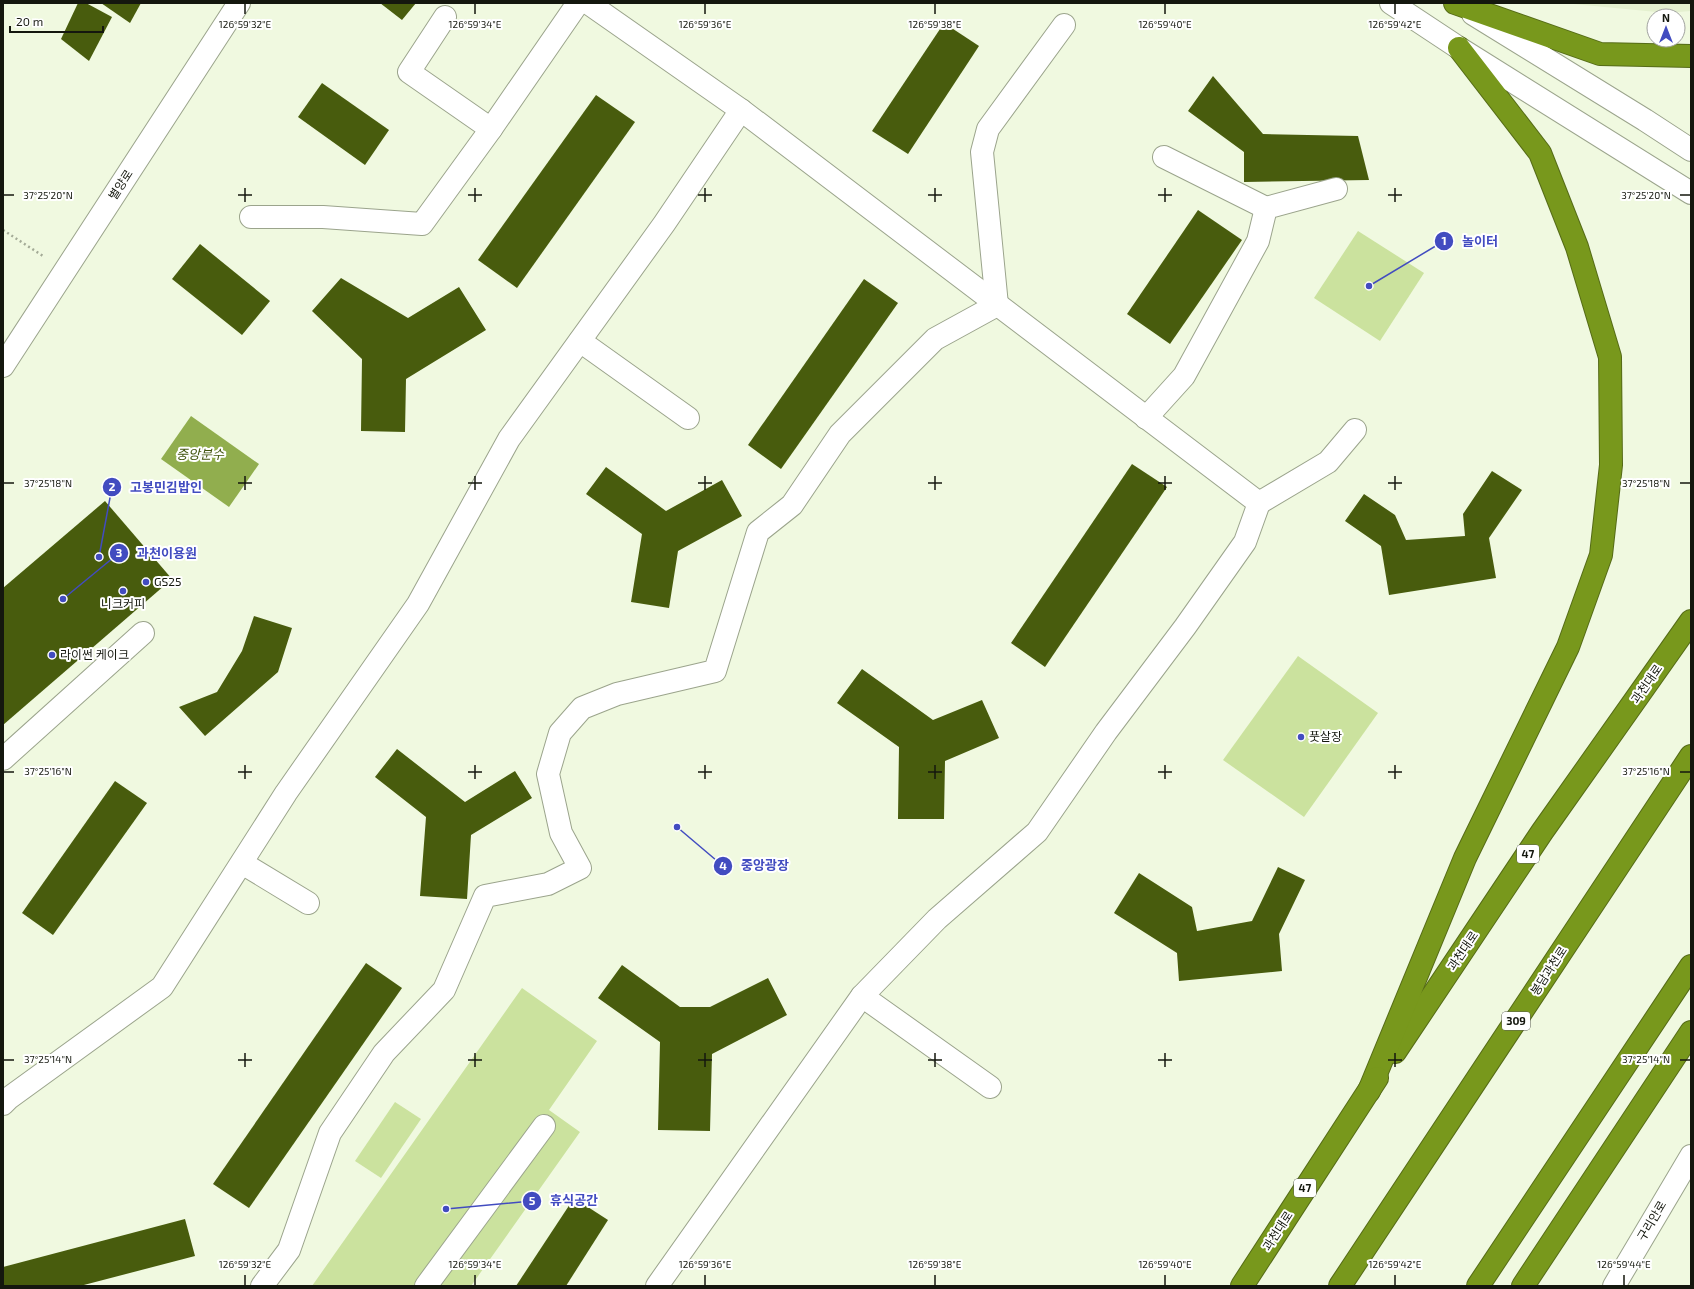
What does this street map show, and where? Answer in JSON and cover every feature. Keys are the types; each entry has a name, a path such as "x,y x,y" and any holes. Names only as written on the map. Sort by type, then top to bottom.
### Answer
{"highway":[{"path":"1455,3 1600,54 1691,56"},
{"path":"1368,1091 1465,858 1568,647 1601,555 1611,464 1610,357 1577,247 1540,153 1459,48"},
{"name":"과천대로","path":"1242,1286 1368,1091 1542,832 1691,621"},
{"name":"봉담과천로","path":"1340,1286 1691,756"},
{"path":"1478,1286 1691,966"},
{"path":"1523,1286 1691,1032"}],"street":[{"name":"별양로","path":"3,366 239,3"},
{"path":"251,217 323,216 422,224 491,129 578,3"},
{"path":"588,3 741,110 1259,503"},
{"path":"1391,3 1459,48 1691,194"},
{"path":"1455,3 1691,150"},
{"path":"445,17 410,72 491,129"},
{"path":"997,305 982,152 988,129 1064,25"},
{"path":"3,1104 9,1098 162,987 286,793 418,604 509,439 664,224 741,110"},
{"path":"1164,157 1266,208 1336,188"},
{"path":"1146,418 1184,376 1258,241 1266,208"},
{"path":"262,1286 289,1250 330,1133 384,1053 444,990 485,896 548,884 580,868 561,833 548,774 560,733 582,708 617,694 715,671 758,532 792,505 840,434 934,339 997,305"},
{"path":"580,340 688,418"},
{"path":"657,1286 862,996 937,919 1037,832 1106,732 1185,627 1245,542 1259,503 1328,462 1355,430"},
{"path":"3,759 143,633"},
{"path":"242,863 308,903"},
{"path":"862,996 990,1086"},
{"path":"426,1286 544,1126"},
{"name":"구리안로","path":"1614,1286 1691,1156"}],"path":[{"path":"3,230 65,271"}],"shaded area":[{"path":"1563,3 1691,3 1691,11 1686,11 1686,8 1646,8 1646,11"},
{"path":"1358,231 1424,273 1380,341 1314,298"},
{"name":"풋살장","path":"1298,656 1378,713 1304,817 1223,760"},
{"path":"522,988 597,1041 549,1110 580,1132 471,1286 312,1286"},
{"path":"395,1102 421,1119 381,1178 355,1161"}],"water":[{"name":"중앙분수","path":"191,416 259,464 229,507 161,459"}],"building":[{"path":"78,3 86,3 112,17 89,61 61,39"},
{"path":"101,3 141,3 130,23"},
{"path":"380,3 416,3 402,20"},
{"path":"944,23 979,46 908,154 872,131"},
{"path":"1213,76 1263,134 1358,136 1369,180 1244,182 1244,152 1188,111"},
{"path":"322,83 389,130 365,165 298,117"},
{"path":"596,95 635,122 517,288 478,260"},
{"path":"1198,210 1242,240 1170,344 1127,314"},
{"path":"200,244 270,301 242,335 172,279"},
{"path":"341,278 408,318 459,287 486,330 406,379 405,432 361,431 362,359 312,311"},
{"path":"864,279 898,303 781,469 748,445"},
{"path":"1132,464 1167,487 1045,667 1011,643"},
{"path":"606,467 666,511 722,480 742,516 678,551 669,608 631,602 642,534 586,494"},
{"path":"1492,471 1522,490 1489,538 1496,578 1389,595 1381,546 1345,521 1364,494 1395,515 1406,540 1465,536 1463,514"},
{"path":"105,501 172,579 3,725 3,588"},
{"path":"254,616 292,628 278,672 205,736 179,707 217,692 242,651"},
{"path":"862,669 933,720 982,700 999,738 945,761 944,819 898,819 899,747 837,703"},
{"path":"397,749 465,802 515,771 532,798 471,835 467,899 420,896 426,817 375,777"},
{"path":"115,781 147,803 53,935 22,913"},
{"path":"1278,867 1305,880 1279,934 1282,971 1179,981 1177,953 1114,913 1139,873 1192,907 1197,931 1252,921"},
{"path":"366,963 402,988 249,1208 213,1184"},
{"path":"622,965 680,1007 710,1007 768,978 787,1015 712,1054 710,1131 658,1130 660,1042 598,998"},
{"path":"574,1198 608,1220 566,1286 516,1286"},
{"path":"185,1219 195,1256 80,1286 3,1286 3,1267"}],"place":[{"name":"놀이터","path":"1369,286"},
{"name":"고봉민김밥인","path":"99,557"},
{"name":"GS25","path":"146,582"},
{"name":"니크커피","path":"123,591"},
{"name":"과천이용원","path":"63,599"},
{"name":"라이썬 케이크","path":"52,655"},
{"name":"풋살장","path":"1301,737"},
{"name":"중앙광장","path":"677,827"},
{"name":"휴식공간","path":"446,1209"}]}
